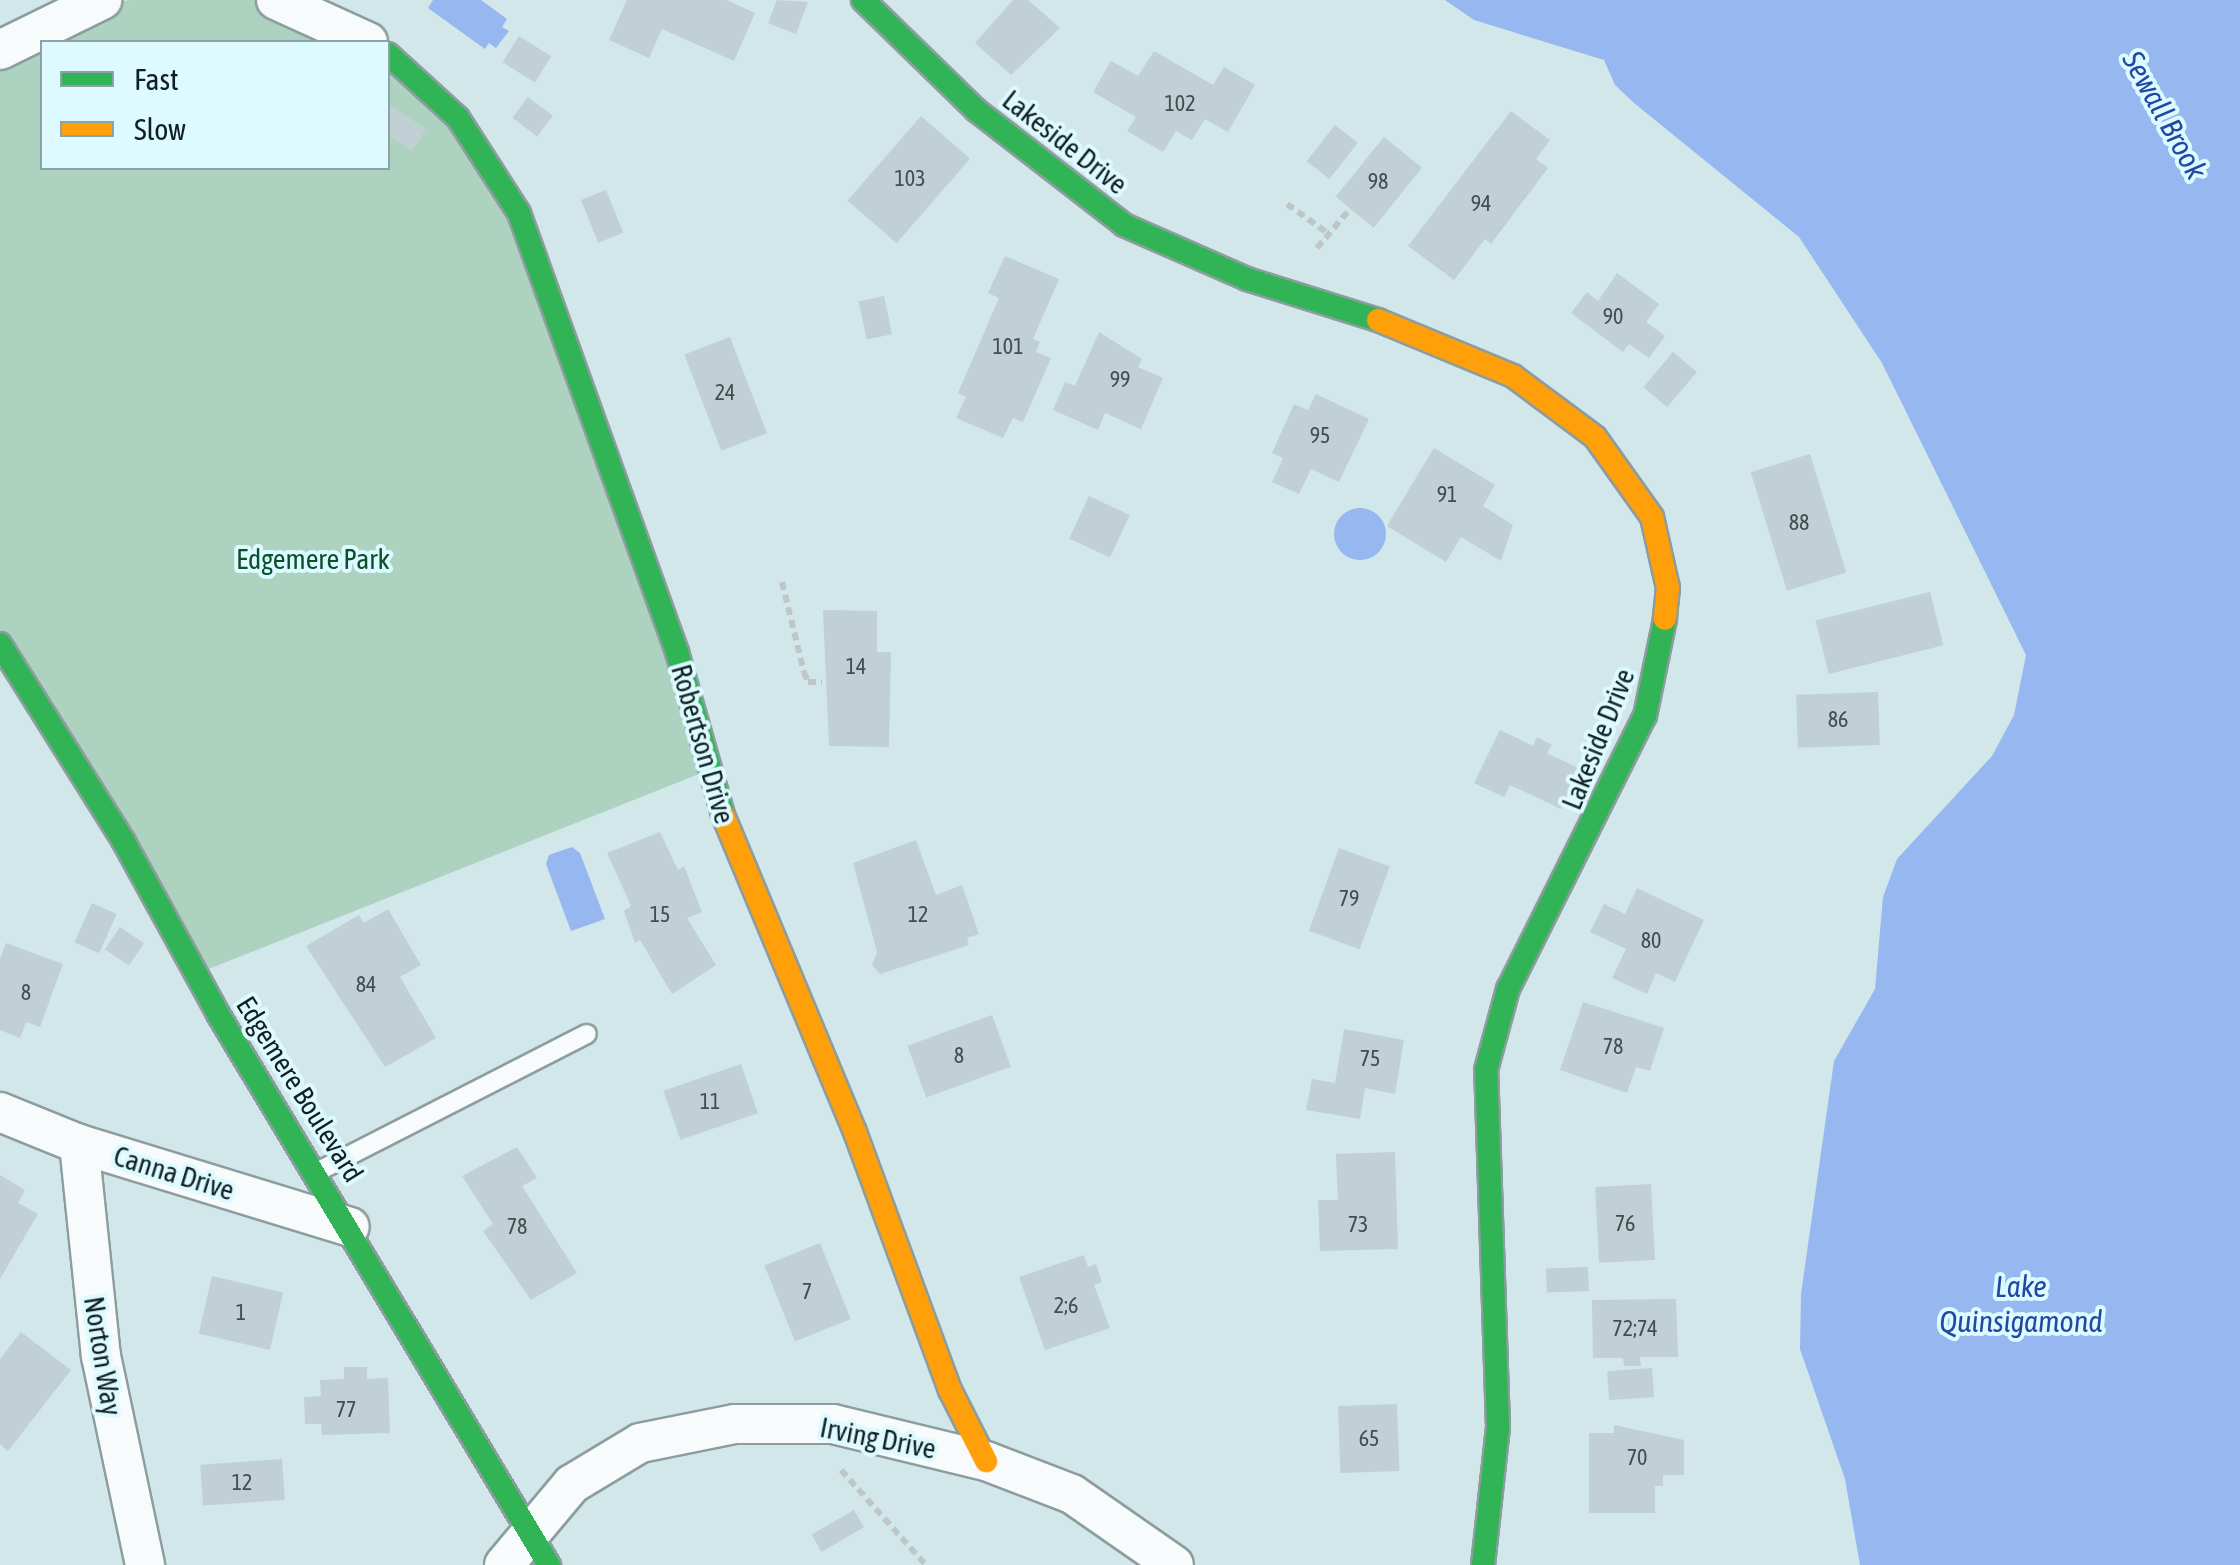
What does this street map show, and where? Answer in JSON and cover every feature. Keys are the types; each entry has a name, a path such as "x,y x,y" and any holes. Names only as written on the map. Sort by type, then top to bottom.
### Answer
{"street":[{"path":"0,50 102,0"},
{"path":"276,0 364,40"},
{"name":"Lakeside Drive","path":"863,0 976,110 1124,224 1247,280 1417,333 1513,376 1596,436 1652,517 1668,588 1660,663 1645,716 1508,989 1486,1070 1498,1427 1483,1565"},
{"name":"Robertson Drive","path":"390,56 458,118 518,213 539,260 677,652 727,829 872,1176 950,1390 986,1460"},
{"name":"Edgemere Boulevard","path":"0,644 124,842 218,1014 350,1227 540,1550"},
{"name":"Canna Drive","path":"0,1112 79,1144 350,1227"},
{"name":"Norton Way","path":"79,1144 101,1356 145,1565"},
{"name":"Irving Drive","path":"504,1565 540,1550 572,1484 640,1443 735,1424 833,1424 986,1460 1072,1494 1174,1565"}],"lane":[{"path":"316,1173 587,1034"}],"path":[{"path":"1286,204 1329,234"},
{"path":"1317,248 1350,209"},
{"path":"782,582 804,672 808,682 822,682"},
{"path":"780,1424 844,1472 926,1565"}],"green space":[{"name":"Edgemere Park","path":"129,0 264,0 360,40 40,40 40,170 390,170 390,59 483,153 709,770 196,974 0,646 0,55 67,13"}],"water":[{"path":"433,0 481,0 507,19 502,27 509,31 496,48 489,43 485,49 428,8"},
{"name":"Lake Quinsigamond","path":"1445,0 2240,0 2240,1565 1860,1565 1845,1479 1800,1349 1801,1294 1834,1061 1875,989 1883,897 1897,859 1992,756 2014,715 2026,655 1882,363 1799,237 1634,103 1615,85 1604,60 1474,20"},
{"path":"1360,508 1378,516 1386,534 1378,552 1360,560 1342,552 1334,534 1342,516"},
{"path":"572,847 580,853 605,919 571,931 546,864 549,855"}],"building":[{"path":"627,0 727,0 755,13 734,61 662,29 649,58 609,40"},
{"path":"777,0 808,2 796,34 768,23"},
{"path":"1013,0 1028,0 1060,28 1011,75 975,43"},
{"path":"519,36 551,56 535,82 503,62"},
{"path":"1154,51 1213,85 1224,67 1255,85 1228,132 1205,119 1192,140 1176,131 1163,152 1127,131 1136,117 1093,92 1111,61 1138,76"},
{"path":"528,97 553,116 537,136 512,118"},
{"path":"390,105 426,129 412,151 390,136"},
{"path":"1511,111 1550,140 1536,159 1548,168 1491,244 1485,239 1454,280 1408,246"},
{"path":"921,116 970,159 897,243 848,201"},
{"path":"1335,125 1358,143 1330,179 1307,161"},
{"path":"1384,137 1422,168 1374,228 1336,197"},
{"path":"606,190 623,233 598,243 581,200"},
{"path":"1005,256 1059,279 1033,339 1040,342 1036,352 1051,358 1023,422 1013,418 1003,438 956,418 966,397 958,393 999,298 988,293"},
{"path":"1617,273 1659,304 1646,322 1665,336 1649,358 1629,344 1623,352 1571,313 1587,292 1598,301"},
{"path":"884,296 892,334 867,340 859,301"},
{"path":"1099,332 1142,359 1138,367 1163,378 1141,429 1105,413 1098,430 1053,410 1065,382 1075,386"},
{"path":"730,337 767,433 721,451 684,355"},
{"path":"1673,352 1697,372 1667,407 1643,387"},
{"path":"1316,394 1369,419 1339,482 1311,469 1299,494 1272,482 1283,458 1272,453 1294,404 1308,410"},
{"path":"1434,448 1495,485 1483,506 1513,525 1501,561 1461,537 1446,562 1387,526"},
{"path":"1810,454 1846,573 1787,591 1751,472"},
{"path":"1089,496 1130,515 1110,558 1069,539"},
{"path":"1930,592 1943,645 1829,674 1816,621"},
{"path":"823,610 877,611 877,652 891,652 889,747 829,746"},
{"path":"1878,692 1880,745 1798,748 1796,695"},
{"path":"1500,730 1533,746 1537,737 1552,745 1547,753 1580,769 1561,809 1510,785 1504,797 1474,783"},
{"path":"660,832 678,870 684,866 702,912 687,918 716,965 672,994 640,940 635,943 624,911 631,906 607,853"},
{"path":"916,840 936,895 962,885 979,934 967,938 969,945 880,974 872,965 877,952 853,863"},
{"path":"1339,848 1390,866 1360,949 1309,931"},
{"path":"1637,888 1704,920 1675,982 1656,973 1647,994 1612,978 1626,949 1590,932 1604,904 1625,914"},
{"path":"92,903 117,914 99,953 75,942"},
{"path":"388,909 421,965 400,977 436,1038 385,1067 306,946 359,915 364,923"},
{"path":"120,927 144,943 129,966 105,949"},
{"path":"6,943 63,964 40,1027 26,1022 20,1038 0,1030 0,959"},
{"path":"1583,1002 1664,1028 1650,1071 1636,1067 1627,1093 1560,1070"},
{"path":"992,1015 1011,1067 926,1097 907,1046"},
{"path":"1344,1029 1404,1040 1395,1094 1365,1088 1360,1119 1306,1110 1312,1079 1335,1083"},
{"path":"741,1064 758,1113 680,1140 663,1091"},
{"path":"517,1147 537,1178 522,1186 577,1273 531,1300 483,1231 493,1224 462,1176"},
{"path":"1395,1152 1398,1249 1320,1251 1318,1200 1338,1200 1336,1154"},
{"path":"0,1175 25,1190 18,1203 38,1214 0,1279"},
{"path":"1651,1184 1655,1260 1599,1263 1595,1187"},
{"path":"820,1243 851,1319 795,1342 764,1265"},
{"path":"1084,1255 1088,1267 1096,1264 1102,1282 1094,1285 1110,1328 1045,1350 1019,1277"},
{"path":"1588,1267 1589,1291 1547,1292 1546,1268"},
{"path":"212,1276 283,1292 270,1350 199,1333"},
{"path":"1676,1299 1678,1357 1640,1357 1641,1366 1624,1366 1623,1358 1593,1358 1592,1300"},
{"path":"21,1332 71,1370 8,1451 0,1444 0,1359"},
{"path":"344,1367 367,1367 367,1379 388,1378 390,1433 322,1435 321,1424 305,1424 304,1397 321,1396 320,1380 344,1379"},
{"path":"1652,1368 1654,1397 1609,1400 1607,1371"},
{"path":"1397,1404 1399,1471 1340,1473 1338,1406"},
{"path":"1614,1425 1684,1440 1684,1475 1663,1475 1663,1486 1655,1486 1655,1513 1589,1513 1589,1433 1614,1433"},
{"path":"282,1459 285,1500 203,1506 200,1465"},
{"path":"854,1510 864,1527 822,1552 812,1534"}],"traffic: fast":[{"path":"863,0 976,110 1124,225 1247,279 1378,320"},
{"path":"390,56 458,118 519,213 677,652 723,815"},
{"path":"1483,1565 1498,1427 1486,1070 1508,989 1645,716 1665,619"},
{"path":"0,644 124,842 218,1014 549,1565"}],"traffic: slow":[{"path":"1378,320 1513,376 1595,437 1652,517 1668,588 1665,619"},
{"path":"723,815 855,1132 950,1390 986,1461"}],"water label":[{"name":"Sewall Brook","path":"2165,115"}]}
